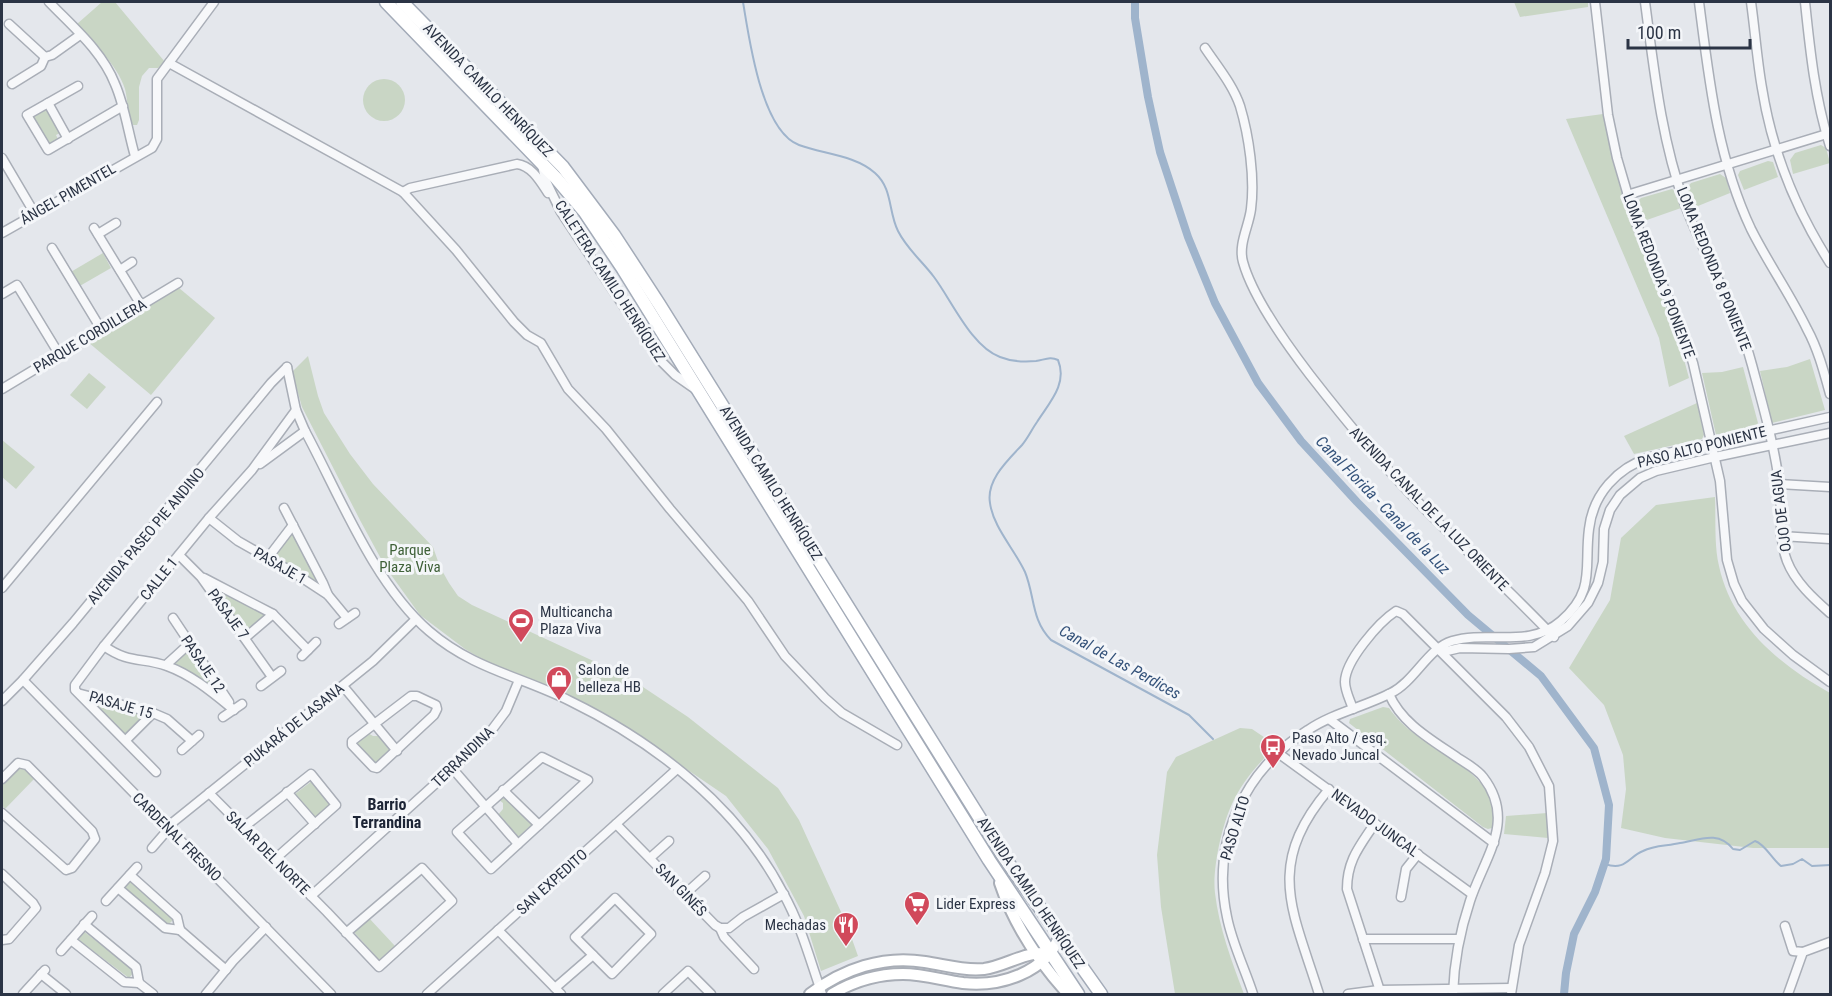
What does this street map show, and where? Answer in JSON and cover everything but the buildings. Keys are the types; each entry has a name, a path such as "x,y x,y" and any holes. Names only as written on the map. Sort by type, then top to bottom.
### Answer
{"main road":[{"name":"AVENIDA CAMILO HENRÍQUEZ","path":"386,2 541,161 571,195 610,249 997,872 1068,994"},
{"name":"AVENIDA CAMILO HENRÍQUEZ","path":"402,2 563,167 614,235 1004,857 1101,994"},
{"name":"AVENIDA CAMILO HENRÍQUEZ","path":"997,872 1012,913 1035,953"},
{"path":"832,994 865,979 895,974 928,976 966,983 1004,980 1046,958 1060,935"},
{"path":"810,994 821,991 852,969 888,961 914,960 965,970 1001,966 1035,953 1046,958 1065,961 1088,994"},
{"name":"AVENIDA CAMILO HENRÍQUEZ","path":"1046,958 1078,994"},
{"path":"1001,966 1005,973 1004,980"}],"street":[{"path":"49,2 106,65 123,106 135,156"},
{"path":"214,2 169,63 403,192 456,250 514,322 527,335 541,343 568,389 606,429 670,509 742,593 785,656 842,713 897,746"},
{"name":"LOMA REDONDA 9 PONIENTE","path":"1594,2 1608,115 1627,195 1636,223 1687,344 1700,392 1720,482 1726,561 1742,601 1764,629 1786,649 1830,681"},
{"name":"LOMA REDONDA 8 PONIENTE","path":"1645,2 1661,110 1677,179 1695,230 1741,328 1769,430"},
{"path":"1699,2 1710,89 1727,164 1751,229 1809,332 1830,394"},
{"path":"1751,2 1762,87 1776,150 1802,212 1830,263"},
{"path":"1805,2 1813,75 1830,146"},
{"path":"9,24 45,57"},
{"path":"45,57 52,55 80,35"},
{"name":"AVENIDA CANAL DE LA LUZ ORIENTE","path":"1205,48 1231,87 1240,106 1250,158 1253,192 1251,212 1244,233 1242,261 1261,303 1293,352 1352,430 1421,505 1551,634"},
{"path":"12,84 41,66 45,57"},
{"name":"ÁNGEL PIMENTEL","path":"2,233 152,147 157,139 157,79 169,63"},
{"path":"78,86 27,115 48,150 123,106"},
{"path":"48,103 68,139"},
{"path":"1627,195 1828,134"},
{"path":"2,158 34,214"},
{"name":"CALETERA CAMILO HENRÍQUEZ","path":"541,161 545,179 561,213 658,358 675,375 696,389"},
{"path":"403,192 410,188 510,165 524,165 534,173 561,213"},
{"path":"116,223 96,231 141,305"},
{"path":"52,248 101,329"},
{"path":"120,270 132,262"},
{"name":"PARQUE CORDILLERA","path":"2,389 178,283"},
{"path":"2,294 17,285 59,354"},
{"name":"AVENIDA PASEO PIE ANDINO","path":"2,701 73,623 271,383 287,367 296,410"},
{"path":"2,588 157,402"},
{"path":"296,410 374,561 397,597 416,619 441,640 482,666 554,693 590,711 630,735 705,792 731,818 765,862 784,894 801,932 821,991"},
{"name":"CALLE 1","path":"78,693 75,690 77,682 104,646 209,518 252,470 296,410"},
{"name":"PASO ALTO PONIENTE","path":"1437,650 1457,640 1522,638 1551,634 1582,594 1588,567 1590,520 1600,495 1611,480 1625,469 1641,460 1711,442 1830,417"},
{"name":"OJO DE AGUA","path":"1769,430 1779,484 1780,536 1787,562 1800,583 1830,613"},
{"name":"CALLE 1","path":"252,470 305,431"},
{"path":"1437,650 1534,647 1575,620 1594,593 1603,562 1602,539 1606,518 1620,495 1632,483 1648,474 1715,457 1830,434"},
{"path":"1779,484 1830,487"},
{"path":"284,507 328,595"},
{"name":"PASAJE 1","path":"209,518 237,541 328,595 351,616 339,624"},
{"path":"267,559 293,525"},
{"path":"1780,536 1830,539"},
{"name":"PASAJE 7","path":"179,555 201,577 273,677"},
{"path":"201,577 273,614 305,653 316,642"},
{"path":"1348,994 1511,992 1520,945 1545,873 1553,841 1550,786 1530,747 1506,717 1403,614 1396,611 1389,616 1358,652 1348,669 1345,681 1353,709"},
{"path":"245,638 273,614"},
{"name":"PASAJE 12","path":"173,618 234,710"},
{"name":"PUKARÁ DE LASANA","path":"152,848 165,833 167,826 343,686 373,661 416,619"},
{"path":"166,665 189,644"},
{"path":"104,646 123,658 166,665 197,681 234,710"},
{"path":"1455,667 1457,654 1471,649"},
{"name":"PASO ALTO","path":"1253,994 1227,919 1222,866 1242,797 1261,770 1302,734 1329,719 1407,684 1437,650"},
{"path":"261,686 280,671"},
{"name":"CARDENAL FRESNO","path":"23,680 331,994"},
{"name":"TERRANDINA","path":"311,896 485,739 500,721 511,702 519,680"},
{"path":"343,686 397,751"},
{"path":"78,693 156,772"},
{"name":"PASAJE 15","path":"78,693 153,713 167,719 196,738 182,750"},
{"path":"1389,694 1394,706 1407,721 1483,777 1497,805 1498,824 1494,843 1472,894 1459,939 1453,992"},
{"path":"411,696 417,696 436,705 434,715 397,751 377,768 373,767 351,743 411,696"},
{"path":"223,717 242,704"},
{"path":"126,741 153,713"},
{"path":"1329,719 1494,843"},
{"name":"NEVADO JUNCAL","path":"1278,753 1472,894"},
{"path":"542,757 588,780 539,825 490,869 457,832 542,757"},
{"path":"2,779 18,763 27,765 92,831 95,839 72,867 66,870 2,813"},
{"path":"452,768 519,844"},
{"name":"SAN EXPEDITO","path":"427,994 677,769"},
{"path":"244,827 310,774 336,805 275,859"},
{"path":"1319,994 1292,908 1288,886 1294,844 1313,808 1329,789"},
{"path":"504,790 539,825"},
{"path":"287,792 315,824"},
{"name":"SALAR DEL NORTE","path":"209,793 379,967 453,901 422,868 346,933"},
{"path":"1375,823 1351,861 1347,874 1347,889 1380,992"},
{"name":"SAN GINÉS","path":"616,824 720,928 729,928 743,917 784,894"},
{"path":"650,858 669,841"},
{"path":"1401,897 1406,869 1418,854"},
{"path":"106,901 137,867"},
{"path":"2,874 36,908 9,939 2,940"},
{"path":"130,875 177,917 180,930"},
{"path":"685,894 705,876"},
{"path":"118,888 165,928 180,930 226,970"},
{"path":"615,898 651,934 612,974 593,955 575,937 615,898"},
{"path":"61,951 92,916"},
{"path":"84,924 136,967 139,983"},
{"path":"1785,926 1792,951 1803,952 1830,942"},
{"path":"206,994 266,927"},
{"path":"720,928 725,939 754,969"},
{"path":"498,930 558,992 593,955"},
{"path":"1363,939 1459,939"},
{"path":"71,940 124,982 139,983 153,994"},
{"path":"1788,994 1803,952"},
{"path":"663,994 688,970 711,994"},
{"path":"28,993 43,972 66,994"}],"green space":[{"path":"102,2 115,2 165,62 158,68 149,68 142,76 139,87 137,125 133,125 131,121 125,89 116,71 77,24"},
{"path":"1514,2 1588,2 1588,7 1520,17"},
{"path":"384,79 399,85 405,100 399,115 384,121 369,115 363,100 369,85"},
{"path":"48,109 62,132 56,135 58,139 48,145 33,117"},
{"path":"1603,114 1628,212 1671,320 1689,378 1669,387 1659,338 1566,119"},
{"path":"1821,145 1826,148 1830,163 1793,174 1790,160 1795,153"},
{"path":"1768,161 1773,162 1778,177 1744,190 1738,175 1740,171"},
{"path":"1720,174 1726,178 1730,193 1693,208 1687,188 1691,183"},
{"path":"1672,189 1675,191 1681,208 1644,221 1637,202 1641,198"},
{"path":"103,253 111,268 78,287 69,273"},
{"path":"179,288 215,318 151,395 88,342"},
{"name":"Parque Plaza Viva","path":"308,356 324,413 350,454 373,484 433,547 440,567 458,596 472,605 628,677 688,717 778,788 799,820 847,925 858,956 821,971 804,916 768,849 726,796 607,715 577,699 485,661 420,615 386,568 302,407 292,372"},
{"path":"1810,359 1825,410 1772,423 1760,371 1787,367"},
{"path":"1743,367 1758,423 1755,427 1716,435 1702,373 1722,372"},
{"path":"89,373 106,387 87,409 70,395"},
{"path":"1697,403 1704,435 1702,439 1634,454 1624,436"},
{"path":"2,440 35,467 16,489 2,477"},
{"path":"1715,497 1717,558 1725,588 1735,607 1761,642 1776,656 1793,670 1830,693 1830,848 1753,848 1665,838 1621,828 1626,789 1623,755 1604,705 1569,668 1610,600 1621,538 1656,505"},
{"path":"293,525 328,593 269,557"},
{"path":"210,585 266,616 248,634"},
{"path":"189,649 225,700 173,665"},
{"path":"91,700 145,714 125,734"},
{"path":"1383,707 1389,708 1408,728 1456,761 1481,784 1490,797 1494,812 1492,828 1483,827 1349,723 1350,719"},
{"path":"1240,728 1252,729 1277,746 1252,773 1236,796 1228,813 1216,860 1214,883 1220,919 1244,994 1175,994 1161,907 1157,855 1167,772 1176,757"},
{"path":"366,732 379,736 392,750 374,766 353,743"},
{"path":"20,767 35,778 5,809 2,805 2,785"},
{"path":"312,781 332,804 316,818 295,794"},
{"path":"505,796 533,824 516,839 497,816 503,809 503,803 499,800"},
{"path":"1547,813 1548,838 1504,834 1506,816"},
{"path":"129,877 175,918 167,926 122,886"},
{"path":"368,917 395,946 379,960 353,931"},
{"path":"82,930 135,971 129,978 76,938"}],"waterway":[{"name":"Canal de Las Perdices","path":"743,2 753,59 766,103 775,122 786,136 799,145 858,162 881,179 888,193 898,231 934,277 963,322 980,343 1000,357 1013,360 1032,361 1050,358 1058,360 1061,377 1056,393 1024,442 999,471 991,486 990,495 995,521 1025,572 1037,616 1045,632 1051,640 1189,715 1213,739"},
{"name":"Canal Florida - Canal de la Luz","path":"1135,2 1135,18 1148,97 1160,152 1188,237 1215,303 1258,383 1301,441 1357,502 1468,615 1541,676 1594,748 1609,805 1606,859 1595,892 1574,934 1564,994"},
{"path":"1605,864 1618,866 1647,849 1715,838 1727,843 1733,849 1740,850 1755,841 1762,845 1781,866 1793,864 1802,859 1812,866 1830,865"}],"place":[{"name":"Multicancha Plaza Viva","path":"521,644"},
{"name":"Salon de belleza HB","path":"559,702"},
{"name":"Paso Alto / esq. Nevado Juncal","path":"1273,770"},
{"name":"Lider Express","path":"917,927"},
{"name":"Mechadas","path":"846,948"}],"district":[{"name":"Barrio Terrandina","path":"387,813"}]}
